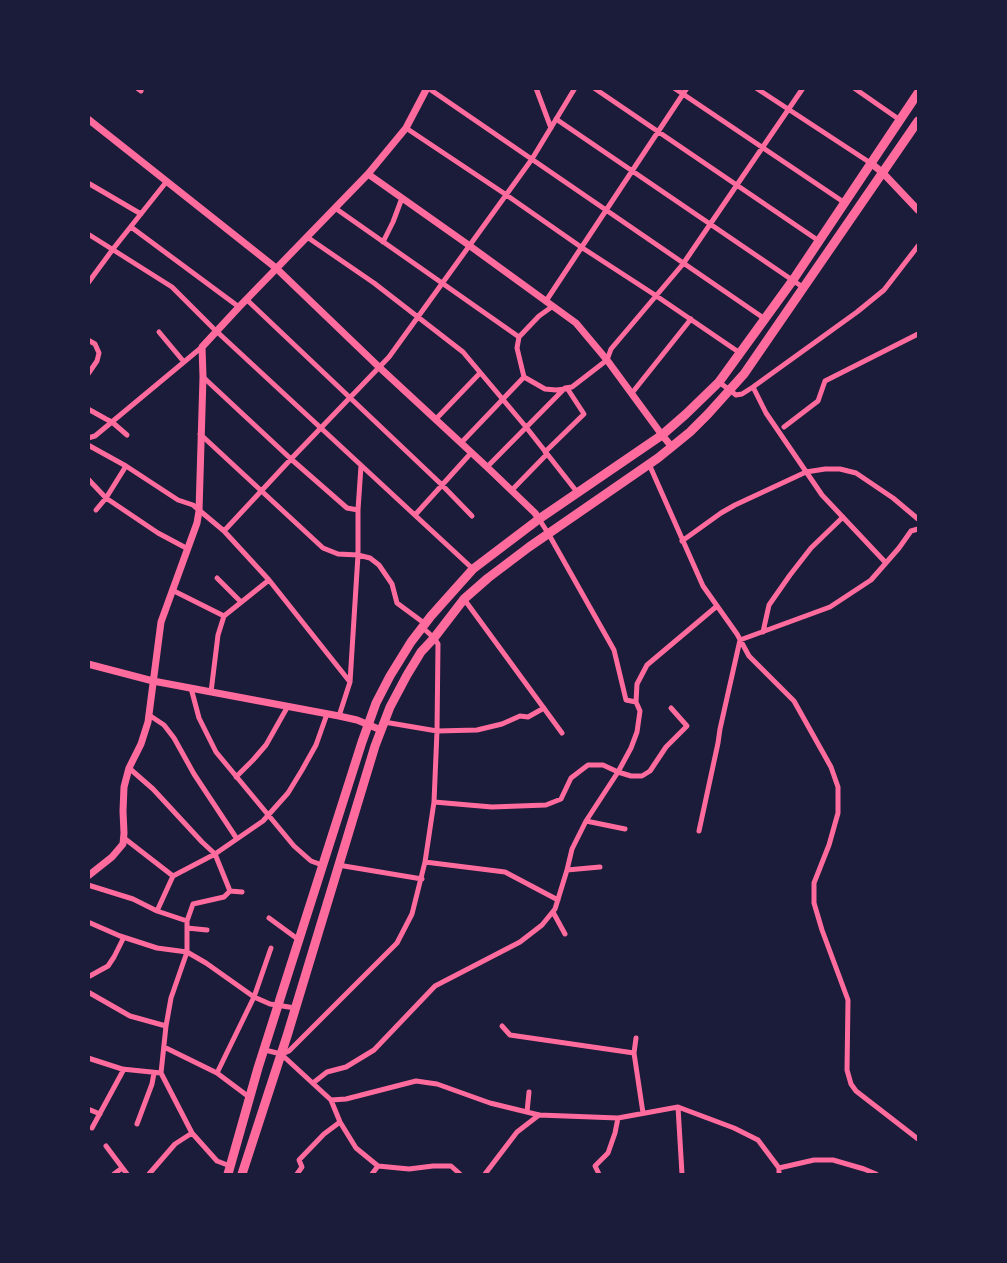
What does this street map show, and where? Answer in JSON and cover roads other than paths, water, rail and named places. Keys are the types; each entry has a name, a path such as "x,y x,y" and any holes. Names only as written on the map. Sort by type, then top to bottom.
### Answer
{"highway":[{"path":"229,1170 249,1097 322,865 368,725 390,676 423,625 473,569 577,492 662,435 719,382 793,280 918,93"},
{"path":"244,1173 382,726 406,675 421,652 464,599 494,573 548,533 672,447 690,432 744,374 918,121"}],"street":[{"path":"88,438 96,436 202,347 368,174 405,128 427,88 765,319"},
{"path":"536,88 551,128"},
{"path":"224,531 389,357 532,159 575,88"},
{"path":"594,88 819,241"},
{"path":"674,88 685,91 845,202"},
{"path":"756,88 872,164 918,210"},
{"path":"553,306 539,316 519,338 517,348 524,377 545,389 556,390 572,387 607,360 610,349 683,264 803,88"},
{"path":"854,88 900,120"},
{"path":"546,301 685,91"},
{"path":"88,118 276,268 535,513 614,650 626,700 636,702"},
{"path":"556,119 804,288"},
{"path":"405,128 740,353"},
{"path":"368,174 576,323 607,360 672,447"},
{"path":"88,283 168,181"},
{"path":"88,183 141,214"},
{"path":"383,242 402,198"},
{"path":"335,208 519,338"},
{"path":"131,227 239,307"},
{"path":"88,234 172,287 473,569"},
{"path":"307,237 374,283 463,352 577,492"},
{"path":"719,382 736,395 753,387 884,290 918,246"},
{"path":"246,299 472,516"},
{"path":"632,393 691,319"},
{"path":"159,333 184,362"},
{"path":"784,427 818,401 825,381 918,334"},
{"path":"88,340 96,344 99,352 97,361 88,374"},
{"path":"88,876 112,857 123,844 124,787 129,768 141,744 148,722 161,622 197,523 203,377 202,347"},
{"path":"435,420 480,373"},
{"path":"203,377 347,508 358,510"},
{"path":"461,443 524,377"},
{"path":"753,387 766,412 822,495 886,563"},
{"path":"487,467 566,388"},
{"path":"511,490 584,414 566,388"},
{"path":"88,409 112,422 128,435"},
{"path":"200,434 323,548 338,554 370,558 379,565 392,584 397,603 423,625 438,644 434,802 422,879 412,914 397,943 289,1050 280,1054"},
{"path":"88,445 126,466 178,500 193,505 224,531 269,580 350,682"},
{"path":"415,515 471,453"},
{"path":"649,464 703,586 749,656 794,700 831,767 838,787 838,813 829,845 814,883 814,903 848,1000 847,1070 851,1084 856,1091 918,1139"},
{"path":"96,510 126,466"},
{"path":"339,716 350,682 361,466"},
{"path":"682,541 721,513 806,472 825,469 840,469 856,473 893,498 918,519"},
{"path":"88,478 106,498 158,533 188,549"},
{"path":"764,632 769,605 811,548 843,518"},
{"path":"740,640 830,606 871,580 911,531 918,529"},
{"path":"217,578 241,602"},
{"path":"211,692 218,635 224,616 269,580"},
{"path":"172,590 224,616"},
{"path":"464,599 562,733"},
{"path":"313,1083 327,1072 346,1067 374,1050 435,986 520,942 542,925 553,912 572,849 586,821 631,748 637,732 640,711 636,702 638,684 647,665 717,606"},
{"path":"699,831 740,640"},
{"path":"88,664 153,681 339,716 368,725 437,731 477,730 502,724 520,716 528,717 544,708"},
{"path":"191,688 199,718 216,752 294,846 310,861 322,865"},
{"path":"236,777 266,745 288,706"},
{"path":"434,802 492,807 546,805 561,799 571,778 588,765 603,765 631,776 642,776 650,771 666,747 687,726 671,708"},
{"path":"157,911 172,876 215,854 263,821 288,793 316,745 327,714"},
{"path":"148,715 164,725 174,738 194,774 237,838"},
{"path":"129,768 153,789 215,854 230,891"},
{"path":"586,821 625,829"},
{"path":"124,838 172,876"},
{"path":"425,862 505,872 558,900"},
{"path":"338,865 422,879"},
{"path":"567,870 600,867"},
{"path":"88,885 133,899 157,911 187,921"},
{"path":"136,1124 158,1073 171,998 187,952 187,921 193,903 224,897 230,891 242,892"},
{"path":"553,912 565,934"},
{"path":"269,918 299,940"},
{"path":"88,922 124,938 157,948 187,952 254,997 270,1004 295,1008"},
{"path":"187,928 207,930"},
{"path":"88,977 108,966 124,938"},
{"path":"217,1073 254,997 270,948"},
{"path":"88,992 130,1016 166,1026"},
{"path":"502,1026 510,1035 634,1053"},
{"path":"636,1038 634,1053 643,1113"},
{"path":"164,1047 217,1073 249,1097"},
{"path":"265,1050 280,1054 331,1100 346,1099 416,1081 437,1083 490,1103 539,1115 618,1118 678,1107 735,1128 758,1140 779,1171 814,1160 833,1160 876,1174"},
{"path":"88,1058 124,1069 158,1073"},
{"path":"92,1128 124,1069"},
{"path":"158,1073 192,1133 217,1161 229,1170"},
{"path":"527,1112 529,1092"},
{"path":"331,1100 340,1122 356,1148 378,1166 409,1169 451,1166 460,1174"},
{"path":"678,1107 682,1174"},
{"path":"88,1109 100,1113"},
{"path":"484,1174 517,1132 539,1115"},
{"path":"590,1174 598,1172 595,1166 608,1153 618,1118"},
{"path":"297,1174 302,1167 299,1160 324,1134 340,1122"},
{"path":"148,1174 175,1144 192,1133"},
{"path":"106,1146 127,1174"},
{"path":"372,1174 378,1166"},
{"path":"387,1167 388,1174"},
{"path":"114,1174 122,1168"}]}
